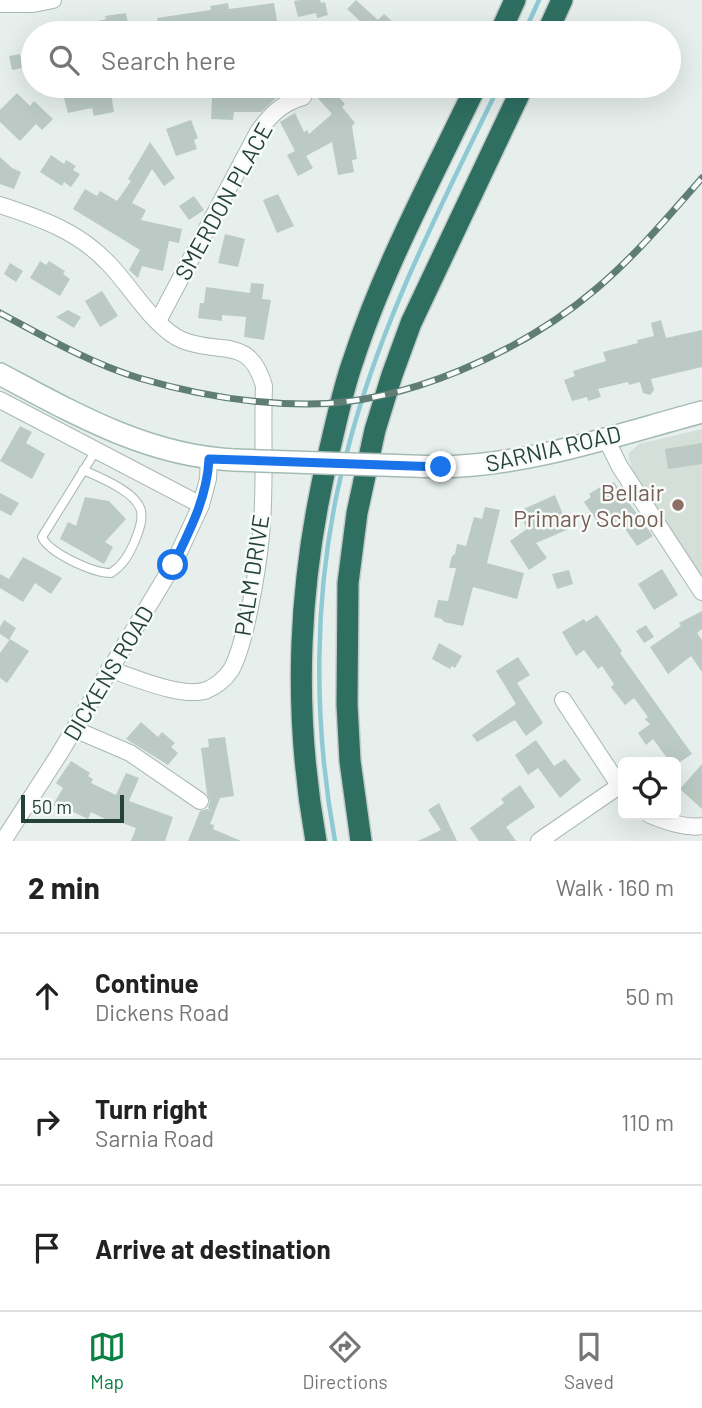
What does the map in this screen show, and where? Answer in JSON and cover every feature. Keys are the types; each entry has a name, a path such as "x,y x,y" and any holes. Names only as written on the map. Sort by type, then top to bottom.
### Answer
{"highway":[{"path":"505,21 515,0"},
{"path":"552,21 562,0"},
{"path":"316,841 303,748 301,636 305,575 316,507 352,362 369,316 470,98"},
{"path":"361,841 350,761 347,704 348,583 357,513 375,430 411,324 517,98"}],"main road":[{"name":"SARNIA ROAD","path":"0,374 78,416 124,436 163,449 209,459 441,467 506,462 538,457 702,412"}],"street":[{"path":"0,4 33,4 53,0"},
{"name":"SMERDON PLACE","path":"158,321 258,132 272,113 288,101 299,98"},
{"name":"PALM DRIVE","path":"0,205 61,227 92,248 158,321 182,340 242,353 259,370 264,386 261,536 237,656 229,672 218,685 204,691 186,692 109,670"},
{"path":"0,400 95,452 201,505"},
{"path":"605,437 620,467 702,592"},
{"name":"DICKENS ROAD","path":"3,841 173,565 201,505 208,479 209,459"},
{"path":"563,700 618,783"},
{"path":"74,729 136,756 200,801"},
{"path":"539,841 618,791"},
{"path":"666,820 694,828 702,827"}],"lane":[{"path":"83,470 120,489 139,506 141,512 139,528 128,557 111,573 101,573 58,553 46,544 42,537 83,470 95,452"}],"shaded area":[{"name":"Bellair Primary School","path":"702,429 702,576 633,473 628,454 639,444"}],"building":[{"path":"356,0 378,20 384,14 392,21 360,21 347,9"},
{"path":"294,1 325,2 328,15 317,18 316,13 298,17"},
{"path":"228,3 229,9 274,3 277,21 158,21 157,18 211,10 210,6"},
{"path":"126,13 128,21 98,21 106,19 105,16"},
{"path":"20,54 21,68 12,70 9,56"},
{"path":"17,93 30,106 34,101 53,119 42,130 36,124 20,141 0,122 0,110"},
{"path":"64,98 112,98 114,112 94,116 92,108 68,113"},
{"path":"212,98 276,98 261,112 234,112 233,120 211,119"},
{"path":"318,98 340,98 345,104 342,107 355,123 352,126 357,159 352,160 354,172 338,175 332,142 306,156 313,168 298,176 287,155 295,151 280,122 295,113 304,132 307,130 309,134 332,114"},
{"path":"191,120 198,138 194,140 197,149 176,156 166,129"},
{"path":"150,142 175,178 164,186 152,169 132,203 146,210 141,220 182,229 179,243 169,241 163,271 142,266 138,278 129,270 140,250 73,209 85,189 97,196 100,191 117,201 131,181 128,179"},
{"path":"51,155 64,164 66,160 76,166 73,170 80,174 71,187 64,182 62,186 40,172"},
{"path":"0,157 21,172 14,189 0,184"},
{"path":"278,194 294,226 277,233 263,200"},
{"path":"194,196 204,210 189,220 179,206"},
{"path":"225,234 245,239 238,267 218,263"},
{"path":"40,261 46,265 49,261 65,271 63,274 70,279 60,296 30,278"},
{"path":"10,263 23,271 16,282 4,274"},
{"path":"251,283 264,284 262,299 271,300 264,340 244,337 246,317 222,315 222,321 198,318 206,287 250,293"},
{"path":"102,291 118,316 100,327 85,301"},
{"path":"68,310 81,317 74,328 56,317"},
{"path":"661,320 666,338 702,330 702,367 651,379 654,390 650,395 643,393 640,382 629,385 628,382 598,389 601,397 588,401 587,397 572,401 564,380 575,376 573,371 606,361 603,352 654,336 651,323"},
{"path":"20,426 32,432 26,443 45,454 32,479 0,461"},
{"path":"702,443 702,464 668,469 665,449"},
{"path":"614,482 653,536 637,546 619,520 603,530 584,502 591,497 589,494"},
{"path":"0,493 19,503 11,516 0,510"},
{"path":"555,495 569,529 536,543 547,558 529,570 510,541 527,529 519,511"},
{"path":"85,497 109,501 126,519 105,542 113,547 104,564 60,539 68,522 76,526"},
{"path":"485,507 500,510 487,563 524,573 517,599 473,587 463,626 444,622 434,617 438,600 448,601 456,568 449,568 452,556 457,544 466,546 474,517 482,519"},
{"path":"23,557 62,578 51,594 35,583 23,602 0,588 0,574 9,579"},
{"path":"662,569 678,595 654,610 638,584"},
{"path":"569,570 573,584 557,589 552,574"},
{"path":"702,611 702,629 697,633 702,640 702,672 691,656 668,674 650,647 681,626 679,623"},
{"path":"597,615 622,651 620,653 692,754 681,761 681,757 666,757 653,739 646,745 638,733 650,724 634,698 625,705 611,687 614,684 602,666 598,669 584,650 576,656 562,632 584,619 586,622"},
{"path":"4,620 16,628 9,640 0,634"},
{"path":"646,625 654,637 644,643 636,631"},
{"path":"10,639 29,651 7,683 0,678 0,653"},
{"path":"439,643 462,656 455,668 452,666 450,669 432,659"},
{"path":"518,657 530,675 517,683 543,723 526,736 515,720 477,742 472,735 516,704 496,671"},
{"path":"141,722 158,737 162,732 175,743 171,747 178,753 168,765 126,739"},
{"path":"225,737 234,796 220,798 210,824 214,825 213,829 241,841 188,841 200,811 211,811 208,808 210,801 201,748 209,747 208,739"},
{"path":"536,740 554,766 565,759 581,780 560,798 538,768 528,775 515,755"},
{"path":"71,761 90,773 88,776 93,779 91,783 116,795 126,773 139,778 129,801 173,817 165,841 131,841 136,828 114,820 113,823 91,812 88,819 53,805 63,788 56,783"},
{"path":"702,764 702,809 681,788"},
{"path":"520,785 535,807 506,827 516,841 479,841 470,828 504,803 501,799"},
{"path":"439,803 457,841 418,841 441,830 428,810"}],"waterway":[{"path":"529,21 539,0"},
{"path":"346,456 359,408 393,313 493,98"},
{"path":"335,841 323,749 319,656 326,563 332,516 342,471"}],"railway":[{"path":"0,313 103,365 180,389 221,397 285,404 344,402 382,395 421,385 498,353 566,312 624,263 702,178"}],"place":[{"name":"Bellair Primary School","path":"678,505"}],"route":[{"path":"173,565 201,505 208,479 209,459 441,467"}]}
